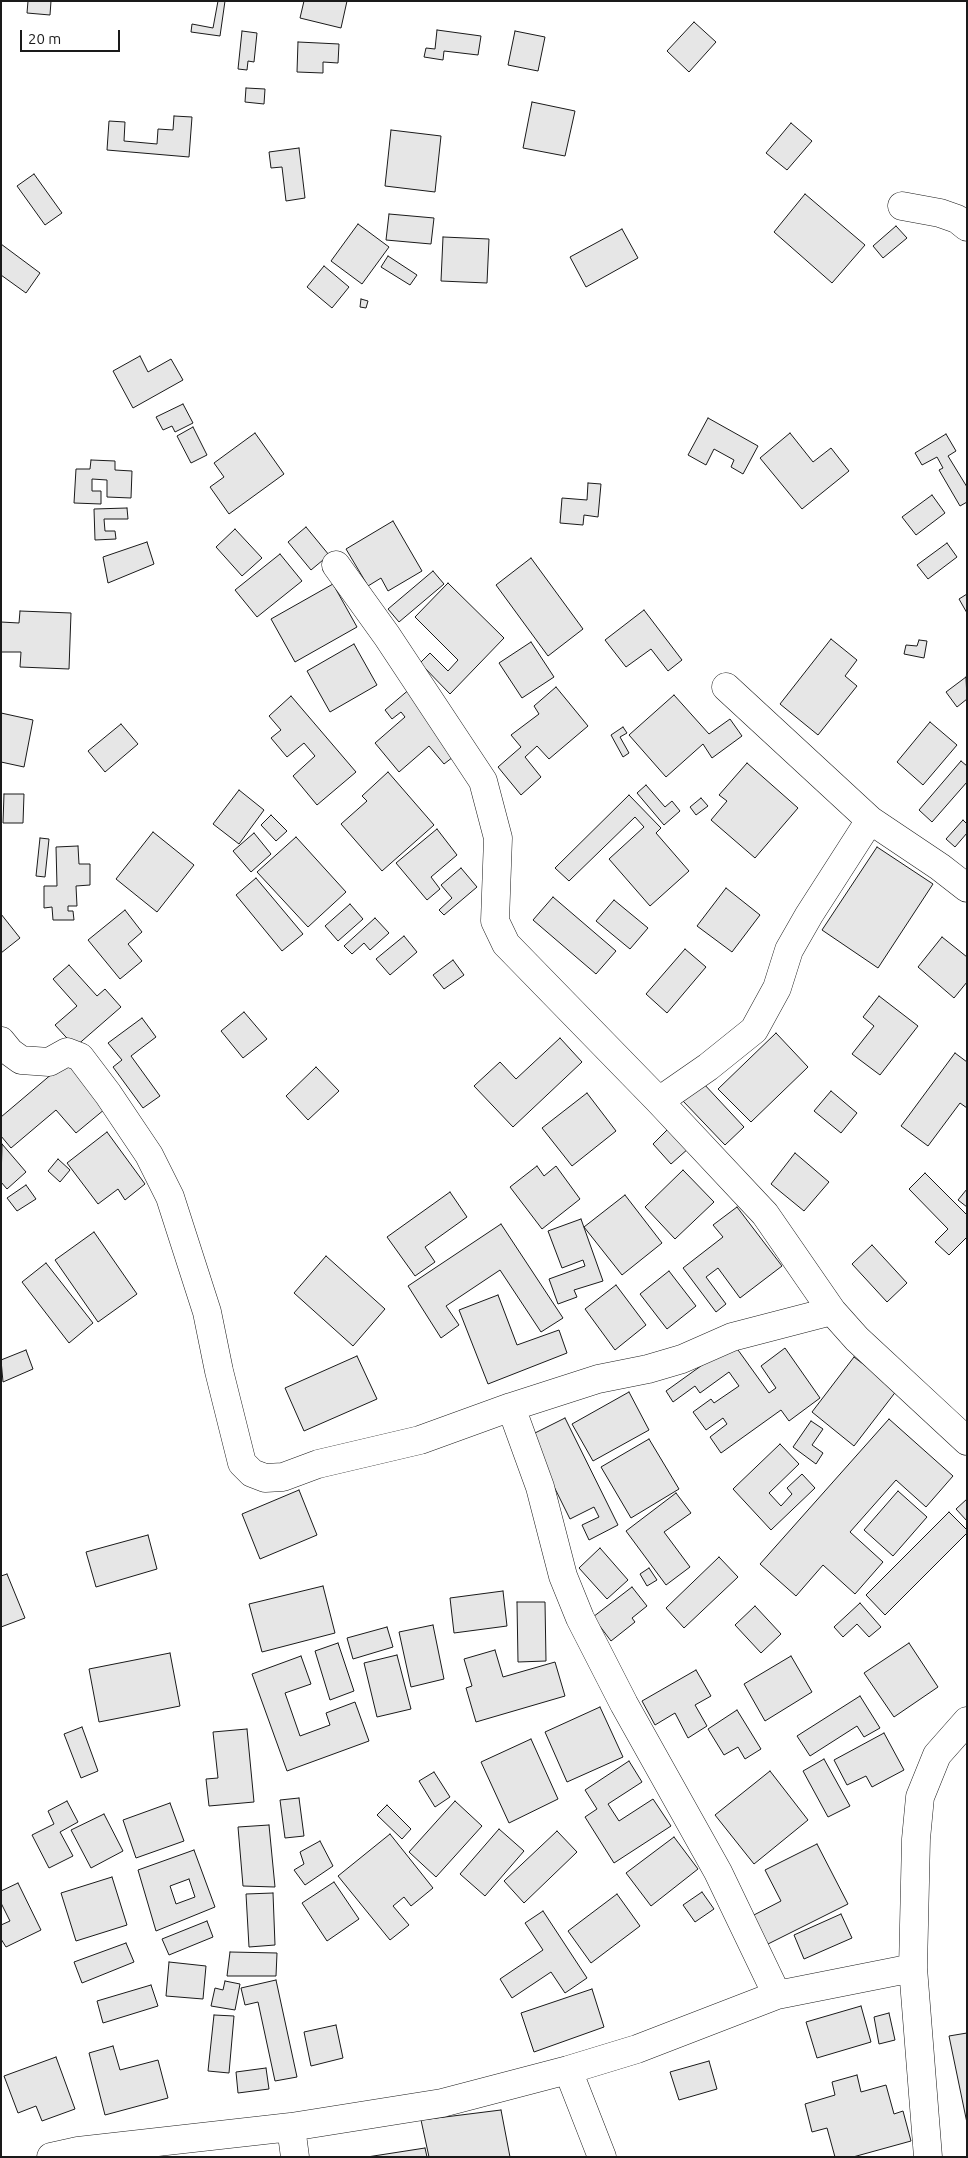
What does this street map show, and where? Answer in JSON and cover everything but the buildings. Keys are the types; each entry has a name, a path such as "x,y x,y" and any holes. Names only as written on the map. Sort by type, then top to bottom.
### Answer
{"street":[{"path":"902,206 940,213 957,219 967,227"},
{"path":"336,565 387,636 483,780 498,838 494,921 499,934 506,944 659,1101 765,1214 832,1311 857,1339 967,1441"},
{"path":"726,687 870,820 940,867 967,888"},
{"path":"659,1101 708,1067 754,1030 777,988 789,950 809,915 870,820"},
{"path":"1,1041 10,1052 21,1060 49,1062 67,1052 80,1058 108,1094 149,1155 170,1197 207,1312 242,1463 252,1473 265,1478 283,1477 318,1464 420,1440 512,1406 598,1379 648,1369 682,1359 732,1337 832,1311"},
{"path":"512,1406 540,1487 563,1576 580,1618 624,1704 718,1872 777,1995"},
{"path":"928,2157 913,1968 916,1839 920,1797 937,1756 967,1720"},
{"path":"51,2157 78,2151 291,2127 442,2103 637,2050 777,1995 913,1968"},
{"path":"568,2070 602,2157"},
{"path":"291,2127 295,2157"}]}
